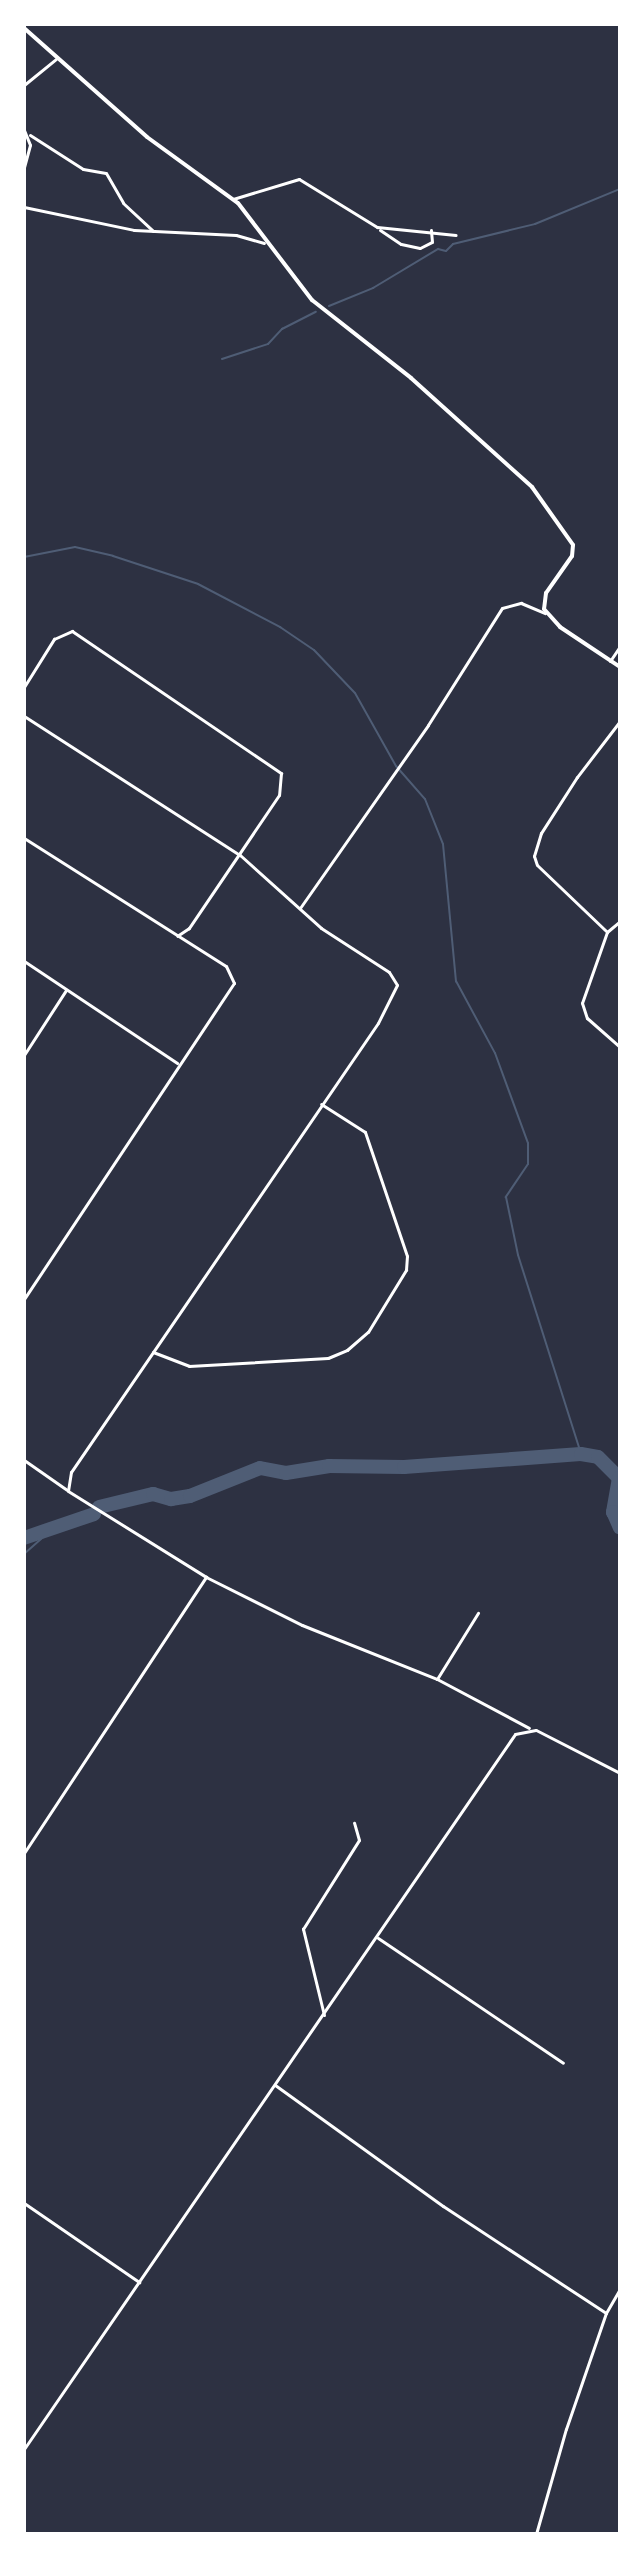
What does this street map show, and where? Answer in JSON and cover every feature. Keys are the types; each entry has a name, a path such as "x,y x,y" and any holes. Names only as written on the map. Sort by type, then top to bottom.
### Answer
{"street":[{"path":"24,28 147,137 233,199 264,243 320,307 421,386 532,487 573,545 572,556 543,601 547,614"},
{"path":"24,85 56,59"},
{"path":"24,130 83,169 106,173 127,209 154,233"},
{"path":"24,167 30,135"},
{"path":"233,199 299,179 401,244 420,248 432,242 431,230"},
{"path":"24,207 154,233 236,235 264,243"},
{"path":"377,227 431,230 456,235"},
{"path":"300,908 416,743 502,608 521,603 547,614 620,667"},
{"path":"24,687 54,639 72,631 275,766 284,783 279,795 189,928 177,936"},
{"path":"610,661 620,646"},
{"path":"24,716 240,855 300,908 389,972 397,985 378,1023 71,1472 68,1491"},
{"path":"607,932 537,865 534,856 541,833 577,777 620,721"},
{"path":"24,838 226,966 234,983 177,1063 24,1299"},
{"path":"620,921 607,932 582,1003 587,1018 620,1047"},
{"path":"24,961 177,1063"},
{"path":"24,1055 66,990"},
{"path":"153,1351 189,1366 328,1358 347,1350 368,1332 406,1270 407,1256 365,1132 321,1104"},
{"path":"24,1460 206,1577 302,1625 437,1679 620,1773"},
{"path":"24,1853 206,1577"},
{"path":"437,1679 478,1613"},
{"path":"24,2449 378,1938 515,1734 529,1728"},
{"path":"324,2015 303,1929 359,1840 354,1823"},
{"path":"378,1938 563,2063"},
{"path":"275,2085 443,2206 606,2313"},
{"path":"24,2203 139,2282"},
{"path":"536,2534 606,2313 620,2289"}],"waterway":[{"path":"329,306 373,288 438,249 446,251 453,244 535,224 620,189"},
{"path":"222,359 268,344 282,329 316,312"},
{"path":"24,557 75,547 113,556 198,584 280,627 314,650 355,693 396,766 425,799 443,844 456,981 495,1053 528,1143 528,1164 506,1197 518,1255 581,1454"},
{"path":"99,1507 153,1494 171,1499 190,1496 260,1468 286,1473 329,1466 404,1467 581,1454 598,1457 619,1478 613,1512 620,1528"},
{"path":"24,1538 94,1514"},
{"path":"24,1554 58,1524"}]}
